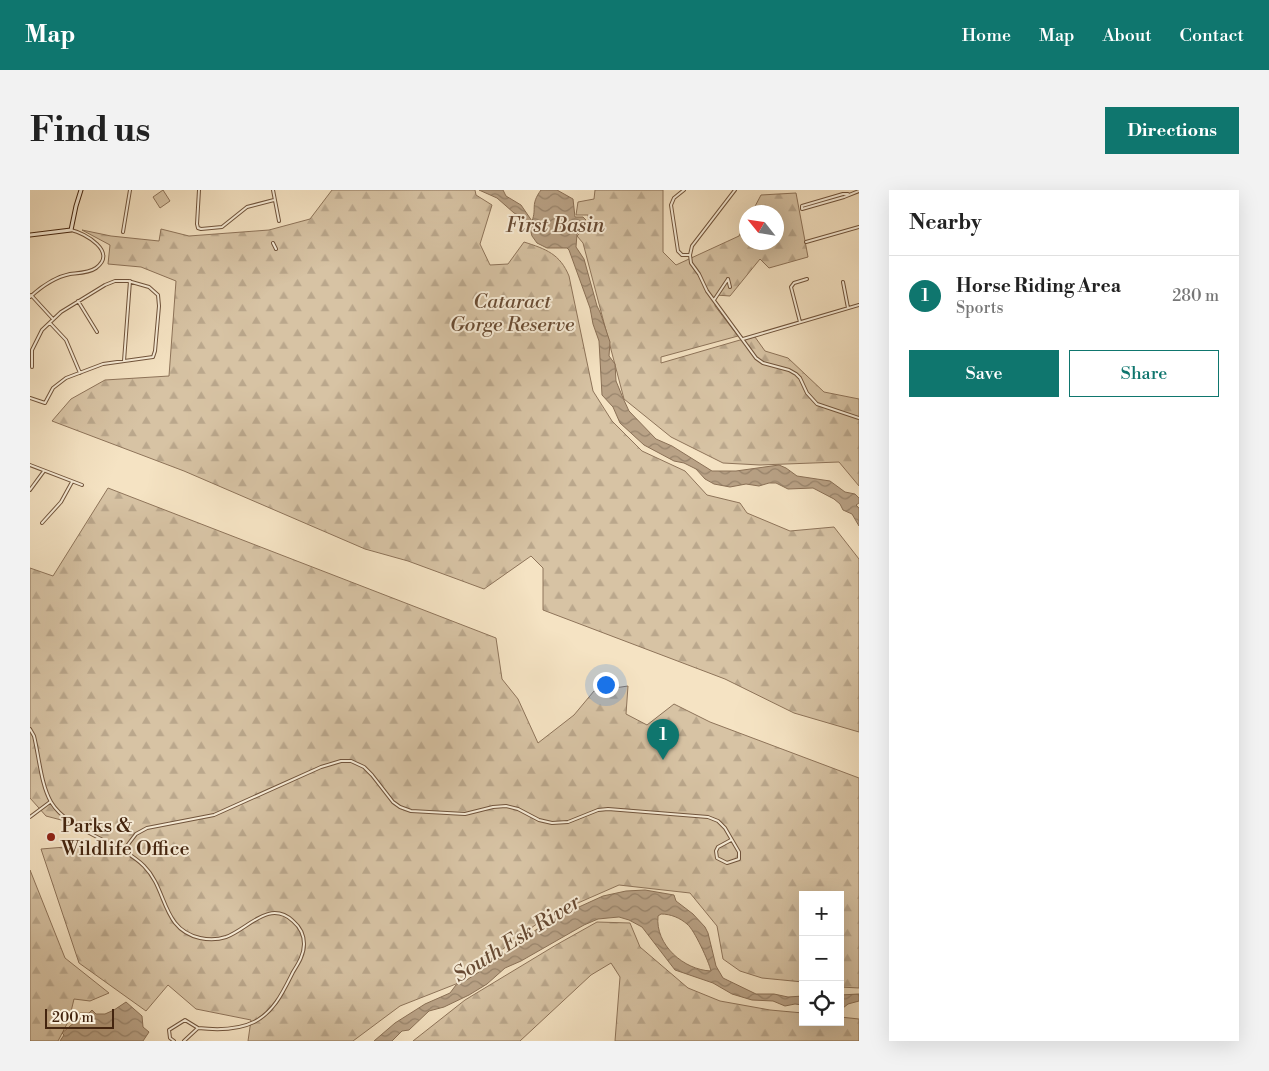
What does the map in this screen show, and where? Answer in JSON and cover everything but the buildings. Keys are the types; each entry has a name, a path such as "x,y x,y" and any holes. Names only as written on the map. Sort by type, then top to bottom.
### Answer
{"street":[{"path":"71,230 81,190"},
{"path":"123,232 130,190"},
{"path":"199,190 197,224 199,229 222,227 247,207 274,200"},
{"path":"273,190 279,221"},
{"path":"684,190 674,198 671,205 677,248 680,253 690,255"},
{"path":"735,190 694,244 690,255 692,265 699,274 707,291 759,361 796,374 800,378 807,394 817,404 859,418"},
{"path":"848,194 801,207 804,209 844,197 859,190"},
{"path":"806,242 859,227"},
{"path":"30,235 71,230 100,245 103,253 101,264 95,269 50,281 31,296 53,319"},
{"path":"273,243 276,249"},
{"path":"714,301 728,279 730,287"},
{"path":"800,322 791,286 794,283 807,279"},
{"path":"124,362 130,281"},
{"path":"30,398 45,404 53,388 66,378 103,364 150,358 154,355 159,298 154,290 130,281 109,283 78,301 50,322 40,333 33,346 31,354 32,367"},
{"path":"843,282 848,308"},
{"path":"78,301 97,332"},
{"path":"743,339 859,305"},
{"path":"50,322 66,340 80,373"},
{"path":"738,333 749,336"},
{"path":"30,466 82,485"},
{"path":"30,490 44,471"},
{"path":"42,523 61,502 72,482"},
{"path":"30,729 34,736 51,802 70,821 140,862 156,882 169,916 175,924 188,934 208,939 220,939 236,932 260,916 272,913 289,918 298,925 302,933 304,944 300,960 282,994 264,1016 239,1027 198,1028 185,1020 169,1030 170,1038 174,1041"},
{"path":"123,851 136,834 146,828 214,815 321,767 345,760 364,768 372,775 393,802 411,811 465,814 493,807 506,806 518,809 539,820 552,823 568,822 598,810 608,809 708,817 718,821 732,840 740,852 740,858 737,861 727,863 717,858 716,851 718,847 732,840"},
{"path":"30,817 51,802"},
{"path":"184,1041 198,1028"}],"green space":[{"path":"163,190 170,201 160,208 153,197"},
{"name":"Cataract Gorge Reserve","path":"332,190 475,190 476,195 492,205 480,244 490,265 508,264 524,242 551,253 561,262 569,276 593,391 612,421 642,451 685,471 707,495 740,503 747,513 790,531 834,527 859,559 859,732 794,713 725,679 543,610 543,568 531,556 484,589 408,561 365,549 184,471 52,421 71,399 105,380 169,376 176,281 141,267 108,264 110,245 82,230 111,236 159,241 161,229 189,236 269,230 310,219"},
{"path":"595,190 663,190 663,252 676,265 739,236 739,250 784,250 784,205 756,205 761,195 796,193 808,257 769,268 760,259 730,296 716,295 715,306 738,336 661,357 661,363 755,337 765,351 788,358 824,392 859,399 859,486 839,462 760,465 723,463 671,437 624,399 583,243 577,236 589,224 588,215 576,215 578,202 594,199"},
{"path":"108,488 496,638 502,679 518,699 538,743 574,715 594,691 628,686 626,714 647,725 674,704 710,722 859,778 859,988 844,987 844,891 799,891 799,982 762,978 740,971 723,959 717,926 690,893 619,885 546,917 456,984 400,1006 353,1041 248,1041 251,1020 196,1009 168,985 146,1011 79,963 41,849 78,846 91,856 101,843 84,826 46,816 30,798 30,568 53,576"},
{"path":"30,870 65,958 109,993 90,1001 74,999 69,1020 58,1041 30,1041"},
{"path":"597,922 630,923 640,947 688,988 720,1001 770,1010 799,1013 799,1026 844,1026 844,1017 859,1019 859,1041 615,1041 620,977 611,963 591,975 520,1041 413,1041 465,1000"}],"water":[{"name":"First Basin","path":"479,190 503,190 506,196 521,205 532,221 536,199 541,190 557,190 573,199 575,217 583,217 586,220 586,225 577,234 576,247 584,259 597,306 610,342 609,356 615,364 616,381 629,411 656,439 672,446 712,471 736,471 779,465 797,476 830,481 845,492 855,494 859,498 859,503 856,505 859,508 859,526 852,514 843,510 834,499 813,488 788,489 776,483 759,486 746,484 730,487 714,484 705,479 696,469 684,463 674,461 644,445 620,423 613,407 602,395 599,341 590,308 569,250 567,248 547,248 537,243 532,236 529,225 522,217 514,213 497,198"},
{"path":"645,890 674,895 676,901 693,914 705,927 716,966 723,978 756,994 799,996 799,1004 785,1006 773,1001 752,1000 732,994 713,983 675,970 642,927 619,917 598,919 584,925 521,961 505,968 487,984 469,995 444,1007 429,1011 409,1030 402,1031 392,1041 374,1041 395,1023 425,1004 450,993 456,985 490,965 541,926 603,896 626,891","holes":["661,914 672,916 690,927 701,946 711,971 691,966 673,954 666,946 658,927 658,916"]},
{"path":"859,994 859,1001 844,1007 844,995"},
{"path":"126,1002 142,1016 143,1027 149,1032 143,1041 60,1041 64,1035 62,1033 76,1021 80,1013 89,1013 92,1010 96,1014 105,1014"}],"place":[{"name":"Horse Riding Area","path":"663,760"},
{"name":"Parks & Wildlife Office","path":"51,837"}],"water label":[{"name":"South Esk River","path":"517,939"}]}
